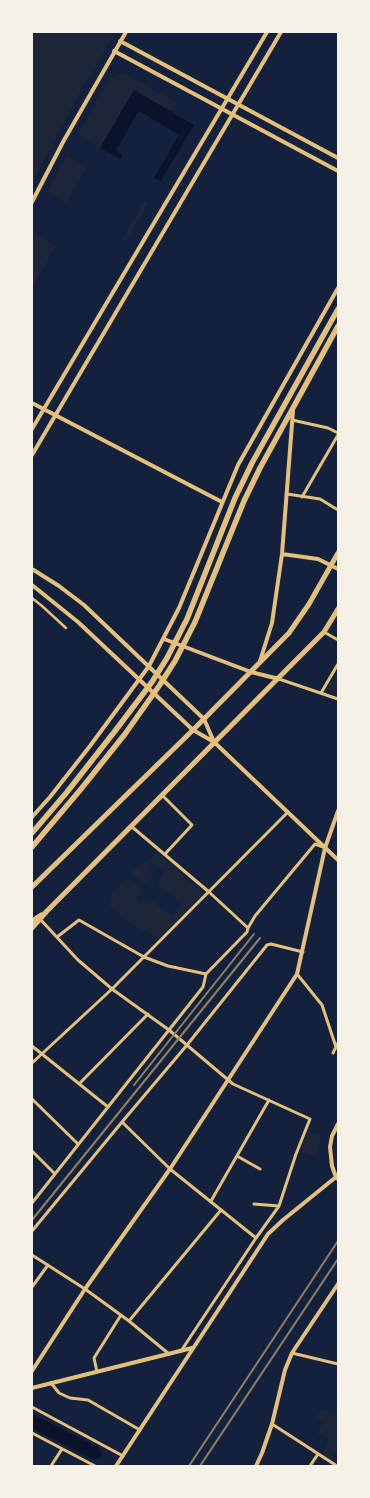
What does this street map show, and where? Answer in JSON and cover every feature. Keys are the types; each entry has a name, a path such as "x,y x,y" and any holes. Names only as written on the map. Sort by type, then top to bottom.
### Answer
{"highway":[{"path":"32,833 67,792 152,682 190,612 235,498 252,464 338,309"},
{"path":"32,847 82,789 125,734 160,686 175,662 195,622 244,501 260,468 338,327"},
{"path":"32,887 260,664 289,633 309,604 338,553"},
{"path":"32,928 214,742 279,679 324,632 338,609"},
{"path":"32,921 47,911"}],"street":[{"path":"32,202 70,129 126,32"},
{"path":"32,430 267,32"},
{"path":"32,455 281,32"},
{"path":"120,41 338,158"},
{"path":"114,51 338,171"},
{"path":"32,817 85,752 149,666 182,602 238,465 338,288"},
{"path":"260,664 272,622 282,554 293,409 338,327"},
{"path":"32,403 222,502"},
{"path":"292,420 328,428 338,432 302,497"},
{"path":"287,494 320,500 338,510"},
{"path":"282,554 318,559 338,569"},
{"path":"32,569 59,586 84,605 149,666 204,719 214,742"},
{"path":"32,584 78,622 193,730 214,742 338,860"},
{"path":"32,598 66,628"},
{"path":"324,632 338,640"},
{"path":"164,639 251,672 279,679 338,699"},
{"path":"322,693 338,664"},
{"path":"162,795 192,825 164,854"},
{"path":"32,1371 85,1289 170,1169 297,974 325,848 338,811"},
{"path":"32,1064 112,989 288,812"},
{"path":"132,826 209,892 248,928"},
{"path":"32,1202 170,1031 203,987 206,974 247,932 254,916 315,844 325,848"},
{"path":"40,919 78,960 112,989 170,1031 233,1084 310,1119 296,1154 279,1206 181,1351"},
{"path":"57,937 79,920 144,957 168,966 206,974"},
{"path":"32,1231 267,945 271,944 303,952"},
{"path":"297,974 322,1005 337,1045 333,1053"},
{"path":"79,1084 148,1014"},
{"path":"32,1046 108,1107"},
{"path":"32,1099 78,1144"},
{"path":"211,1201 270,1100"},
{"path":"122,1122 170,1169 256,1238"},
{"path":"116,1466 263,1242 284,1220 337,1178 332,1166 330,1148 332,1136 338,1124"},
{"path":"32,1151 55,1174"},
{"path":"237,1156 260,1169"},
{"path":"254,1204 279,1206"},
{"path":"129,1321 221,1210"},
{"path":"32,1255 85,1289 121,1315 169,1354"},
{"path":"32,1287 48,1265"},
{"path":"256,1466 262,1454 272,1424 285,1370 292,1353 338,1284"},
{"path":"97,1372 94,1358 121,1315"},
{"path":"32,1388 193,1348"},
{"path":"292,1353 338,1364"},
{"path":"51,1383 59,1393 70,1398 88,1400 140,1430"},
{"path":"32,1407 123,1456"},
{"path":"272,1424 337,1466"},
{"path":"32,1433 95,1466"},
{"path":"51,1466 62,1449"},
{"path":"310,1466 318,1454"}],"shaded area":[{"path":"32,32 116,32 80,92 32,183"},
{"path":"125,73 177,103 171,112 134,90 100,148 78,135 110,78"},
{"path":"134,90 194,125 161,181 154,178 179,135 139,111 116,150 123,155 121,159 100,148"},
{"path":"66,156 86,168 66,203 48,192"},
{"path":"145,201 148,203 125,242 122,240"},
{"path":"32,232 56,246 33,286 32,285"},
{"path":"338,669 338,693 326,689"},
{"path":"157,852 204,894 159,938 133,925 110,906 111,895 128,877 141,888 137,900 145,903 149,899 172,915 181,905 174,896 158,886 164,871 152,862 147,868 153,877 145,885 131,873 141,863 147,862"},
{"path":"309,1131 322,1135 316,1157 301,1151"},
{"path":"338,1408 338,1446 332,1460 323,1456 329,1438 317,1433 323,1423 316,1418 322,1409 335,1414"}],"waterway":[{"path":"32,1421 95,1453"}],"railway":[{"path":"134,1085 254,934"},
{"path":"32,1220 260,938"},
{"path":"189,1466 338,1241"},
{"path":"200,1466 338,1259"}]}
